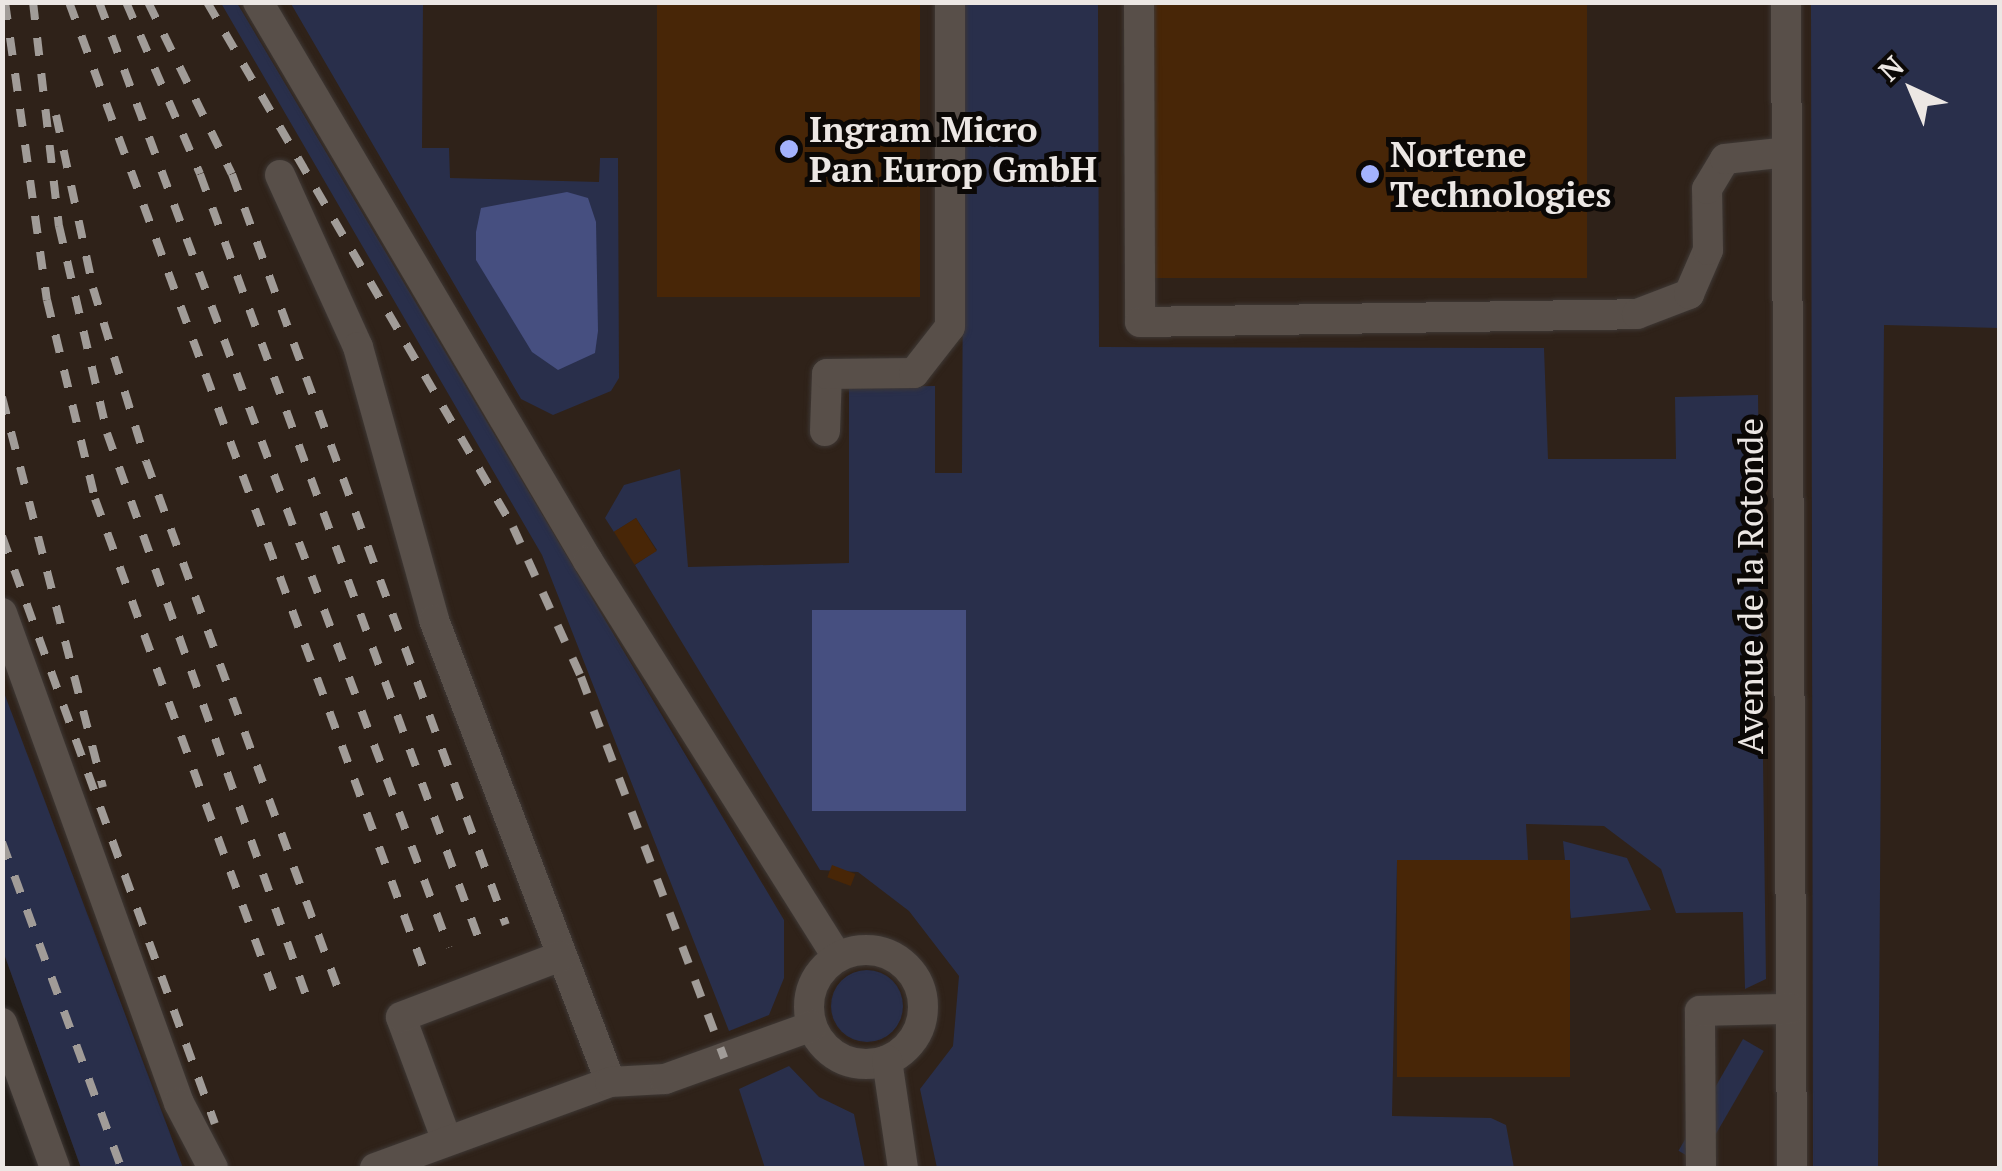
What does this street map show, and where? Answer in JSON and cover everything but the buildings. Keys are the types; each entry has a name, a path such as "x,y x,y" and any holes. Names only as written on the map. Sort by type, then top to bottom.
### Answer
{"street":[{"path":"258,2 588,560 838,957"},
{"path":"826,431 827,374 914,373 950,327 950,2"},
{"path":"1138,2 1140,322 1637,314 1689,294 1708,250 1707,190 1725,159 1787,152"},
{"name":"Avenue de la Rotonde","path":"1786,2 1792,1168"},
{"path":"280,176 358,347 434,620 610,1082"},
{"path":"2,613 179,1103 212,1168"},
{"path":"878,951 912,973 922,1002 917,1033 887,1060 835,1056 812,1026 812,988 838,957 878,951"},
{"path":"447,1141 401,1017 560,956"},
{"path":"1701,1168 1700,1011 1790,1009"},
{"path":"2,1023 55,1168"},
{"path":"375,1168 610,1082 666,1080 812,1026"},
{"path":"887,1060 903,1168"}],"shaded area":[{"path":"290,2 423,3 422,148 449,148 450,178 599,182 600,158 618,158 619,378 611,391 553,415 521,399"},
{"path":"3,3 1999,3 1999,1168 81,1168 3,951"},
{"path":"221,3 237,3 784,920 784,978 769,1015 729,1031 542,555"},
{"path":"964,3 1098,3 1099,347 1544,348 1548,459 1676,459 1675,397 1758,395 1766,979 1745,989 1743,912 1676,913 1661,869 1604,826 1526,824 1528,860 1397,861 1392,1116 1491,1118 1506,1125 1514,1168 937,1168 920,1089 953,1046 959,976 909,911 858,872 820,870 635,565 657,550 636,518 614,532 605,518 624,485 680,469 688,567 849,563 849,387 935,386 935,473 962,473"},
{"path":"1811,3 1999,3 1999,328 1884,325 1878,1168 1813,1168"},
{"path":"567,192 588,198 596,222 598,331 595,353 558,370 532,352 476,260 476,232 481,208"},
{"path":"812,610 966,610 966,811 812,811"},
{"path":"3,690 183,1168 81,1168 3,951"},
{"path":"1563,841 1627,858 1651,910 1571,918"},
{"path":"867,970 893,980 903,1006 893,1032 867,1042 841,1032 831,1006 841,980"},
{"path":"1743,1039 1764,1051 1699,1163 1678,1151"},
{"path":"789,1066 819,1097 854,1114 865,1168 765,1168 739,1089"}],"railway":[{"path":"5,2 47,300 95,499 278,1003"},
{"path":"33,2 59,226 107,433 307,998"},
{"path":"69,2 425,972"},
{"path":"99,2 449,947"},
{"path":"126,2 200,174 478,937"},
{"path":"148,2 232,174 506,925"},
{"path":"207,2 513,527 581,677 724,1058"},
{"path":"56,115 93,288 146,461 337,986"},
{"path":"2,397 103,787"},
{"path":"2,536 215,1124"},
{"path":"2,842 121,1168"}],"place":[{"name":"Ingram Micro Pan Europ GmbH","path":"789,149"},
{"name":"Nortene Technologies","path":"1370,174"}]}
